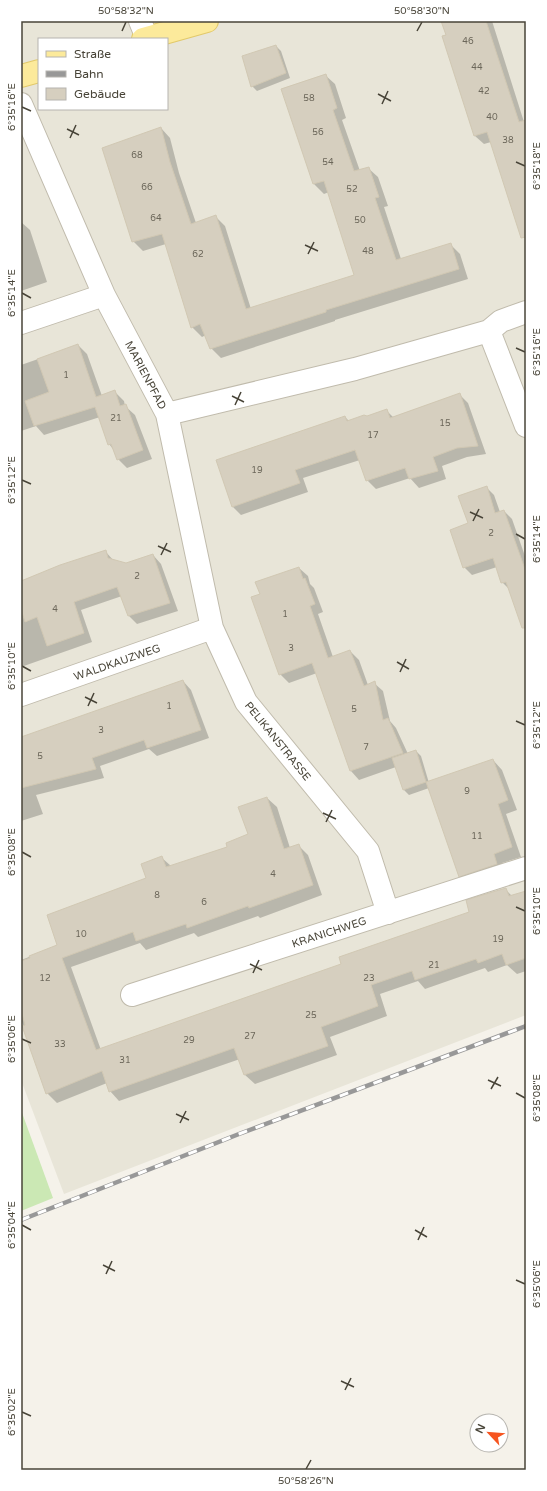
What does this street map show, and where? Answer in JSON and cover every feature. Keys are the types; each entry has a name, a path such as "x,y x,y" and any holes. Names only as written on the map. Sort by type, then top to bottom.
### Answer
{"main road":[{"path":"143,33 206,21"},
{"path":"21,76 38,71"}],"street":[{"name":"MARIENPFAD","path":"21,104 104,295 167,414 355,369 489,331 501,321 526,312"},
{"path":"21,324 104,295"},
{"path":"489,331 526,426"},
{"name":"PELIKANSTRASSE","path":"167,414 212,628 246,702 368,851 388,913"},
{"name":"WALDKAUZWEG","path":"21,695 212,628"},
{"name":"KRANICHWEG","path":"132,995 526,868"}],"shaded area":[{"path":"21,21 526,21 526,1015 64,1194 21,1080"}],"green space":[{"path":"21,1110 53,1198 21,1211"}],"building":[{"path":"441,21 486,21 519,122 526,120 526,237 521,238 487,132 474,136 442,36 446,35"},
{"path":"276,45 286,73 251,87 242,56"},
{"path":"326,74 337,108 333,110 354,171 369,167 379,197 375,198 396,260 451,243 459,269 326,310 326,312 210,349 200,324 191,328 162,234 132,242 102,148 161,127 170,162 191,224 216,215 246,309 354,275 324,181 313,184 281,89"},
{"path":"78,344 96,397 115,390 120,406 126,404 143,450 117,460 111,444 108,445 95,407 34,426 25,401 49,392 37,359"},
{"path":"460,393 478,446 457,448 433,457 438,471 409,479 405,468 366,481 355,450 295,470 300,483 232,507 216,460 345,416 347,421 387,409 390,418"},
{"path":"487,486 495,513 504,510 526,572 526,628 522,628 506,582 501,583 493,558 463,568 450,530 468,523 458,496"},
{"path":"106,550 108,558 126,563 153,554 170,603 128,616 117,587 74,602 84,633 47,646 37,617 25,622 21,609 21,581 60,565"},
{"path":"299,567 315,604 310,606 328,658 350,650 364,686 375,681 383,720 388,718 403,753 350,771 312,663 279,675 251,597 260,594 255,582"},
{"path":"183,680 201,730 147,748 144,740 92,758 96,769 21,788 21,737"},
{"path":"416,750 426,782 403,790 392,758"},
{"path":"493,759 508,800 498,804 512,847 494,854 497,864 459,877 426,782"},
{"path":"267,797 284,849 299,844 313,885 187,928 186,924 136,941 133,932 62,958 96,1050 341,964 339,957 469,912 466,900 506,888 509,896 526,891 526,958 506,965 502,954 478,963 476,959 415,980 412,971 371,985 378,1006 321,1027 328,1046 244,1075 234,1048 109,1092 102,1071 46,1094 22,1026 25,1025 21,1010 21,961 30,958 29,956 57,945 47,915 146,878 141,864 162,856 166,867 227,847 226,843 248,834 238,807"}],"railway":[{"path":"21,1220 239,1134 526,1026"}]}
